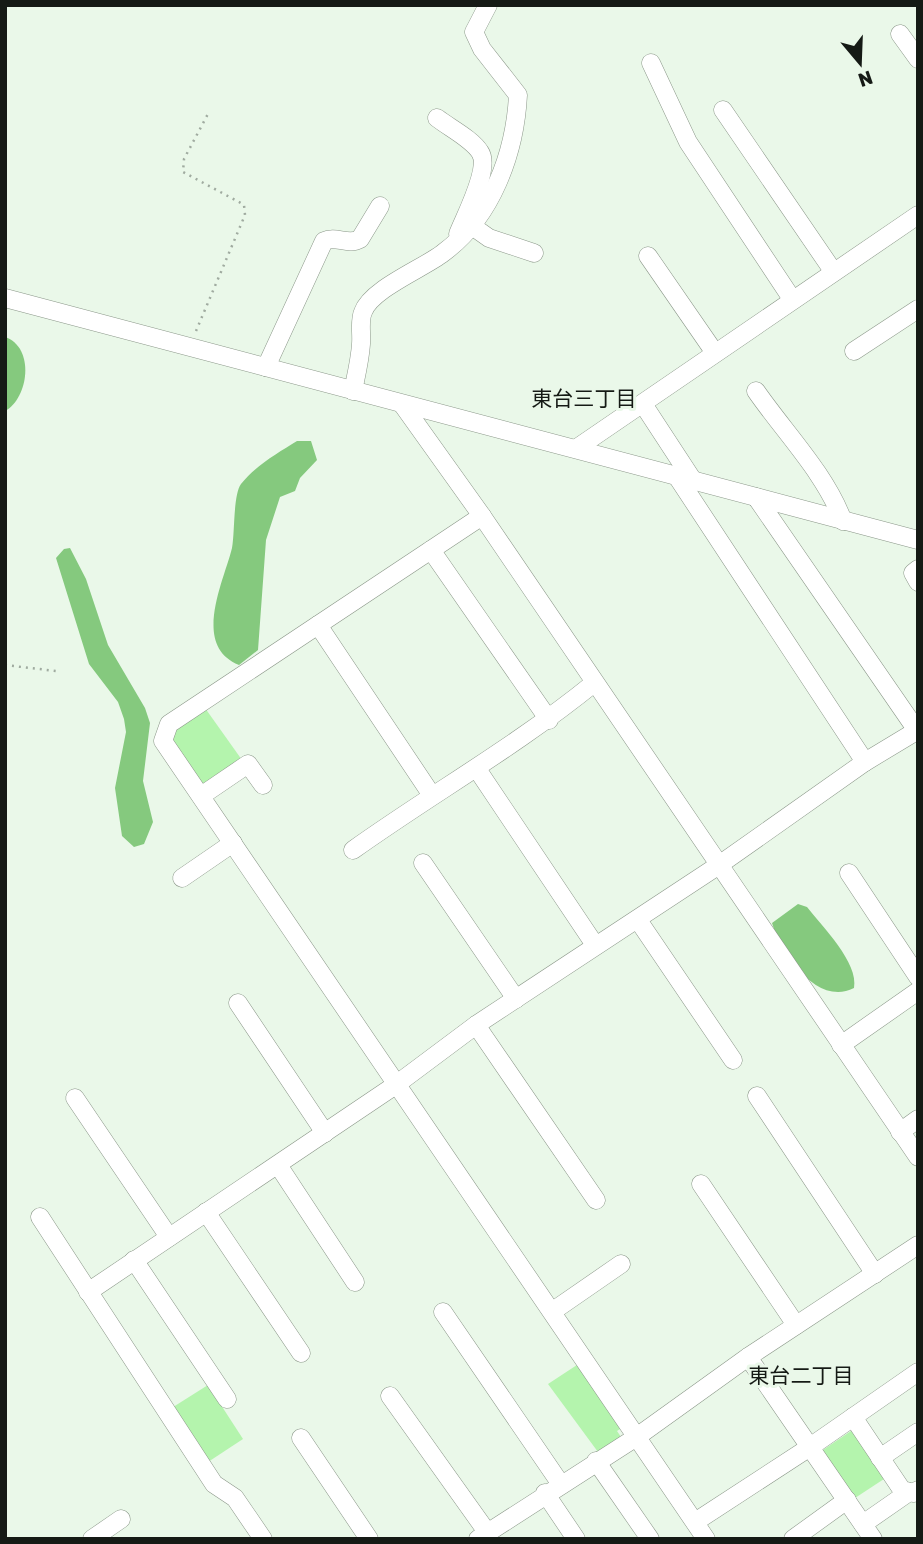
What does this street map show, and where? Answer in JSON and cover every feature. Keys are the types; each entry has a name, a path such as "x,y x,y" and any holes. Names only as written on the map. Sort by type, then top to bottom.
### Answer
{"street":[{"path":"353,391 361,347 362,312 371,299 454,243 472,226 494,191 509,155 517,122 518,94 482,49 474,32 488,5"},
{"path":"900,34 918,59"},
{"path":"651,63 688,142 792,299"},
{"path":"723,110 834,271"},
{"path":"438,118 479,149 483,158 482,173 454,243"},
{"path":"266,367 324,241 330,237 348,242 360,239 380,206"},
{"path":"577,449 918,215"},
{"path":"472,226 489,238 534,253"},
{"path":"648,256 715,354"},
{"path":"5,298 918,540"},
{"path":"854,351 918,309"},
{"path":"756,391 794,445 808,458 843,521"},
{"path":"402,404 482,516 918,1157"},
{"path":"643,404 686,480 865,762"},
{"path":"88,1292 397,1084 476,1025 595,944 638,920 865,762 917,731 756,497"},
{"path":"482,516 169,724 163,741 706,1539"},
{"path":"431,550 549,720"},
{"path":"918,569 913,573 918,582"},
{"path":"318,625 431,794"},
{"path":"353,850 431,794 477,769 549,720 594,683"},
{"path":"201,796 248,764 263,785"},
{"path":"477,769 595,944"},
{"path":"183,878 233,843"},
{"path":"423,863 516,999"},
{"path":"849,873 918,977"},
{"path":"638,920 733,1060"},
{"path":"841,1045 918,991"},
{"path":"238,1003 325,1133"},
{"path":"476,1025 596,1200"},
{"path":"757,1097 875,1274"},
{"path":"75,1098 169,1237"},
{"path":"900,1132 918,1119"},
{"path":"278,1165 355,1282"},
{"path":"701,1184 796,1325"},
{"path":"206,1212 301,1353"},
{"path":"40,1217 215,1483 235,1498 263,1539"},
{"path":"390,1396 483,1535 552,1488 638,1436 748,1357 918,1245"},
{"path":"134,1260 227,1399"},
{"path":"553,1311 621,1264"},
{"path":"443,1312 552,1488 576,1539"},
{"path":"748,1357 868,1531 916,1491"},
{"path":"695,1522 918,1372"},
{"path":"853,1417 902,1490 916,1491"},
{"path":"880,1458 918,1432"},
{"path":"301,1438 369,1539"},
{"path":"596,1461 650,1539"},
{"path":"793,1539 847,1500"},
{"path":"92,1539 121,1519"}],"path":[{"path":"189,347 245,215 244,205 239,201 183,172 184,159 209,112"},
{"path":"5,665 56,671"}],"green space":[{"path":"5,337 21,351 25,361 25,373 19,395 5,411"},
{"path":"297,441 311,441 317,460 300,478 295,491 280,497 266,540 258,650 239,665 225,656 217,643 214,628 214,612 232,548 238,489 260,465"},
{"path":"70,548 86,579 108,645 145,708 150,723 143,781 153,822 144,844 134,847 122,836 115,788 126,732 124,719 118,702 89,664 56,558 64,549"},
{"path":"205,708 242,760 201,789 169,742 176,729"},
{"path":"798,904 807,907 838,945 851,967 854,988 840,992 814,984 784,949 772,923"},
{"path":"580,1363 623,1427 617,1431 621,1437 598,1452 548,1384"},
{"path":"208,1385 243,1439 205,1464 170,1409"},
{"path":"854,1429 887,1477 852,1500 820,1452"}],"district":[{"name":"東台三丁目","path":"584,398"},
{"name":"東台二丁目","path":"801,1375"}]}
